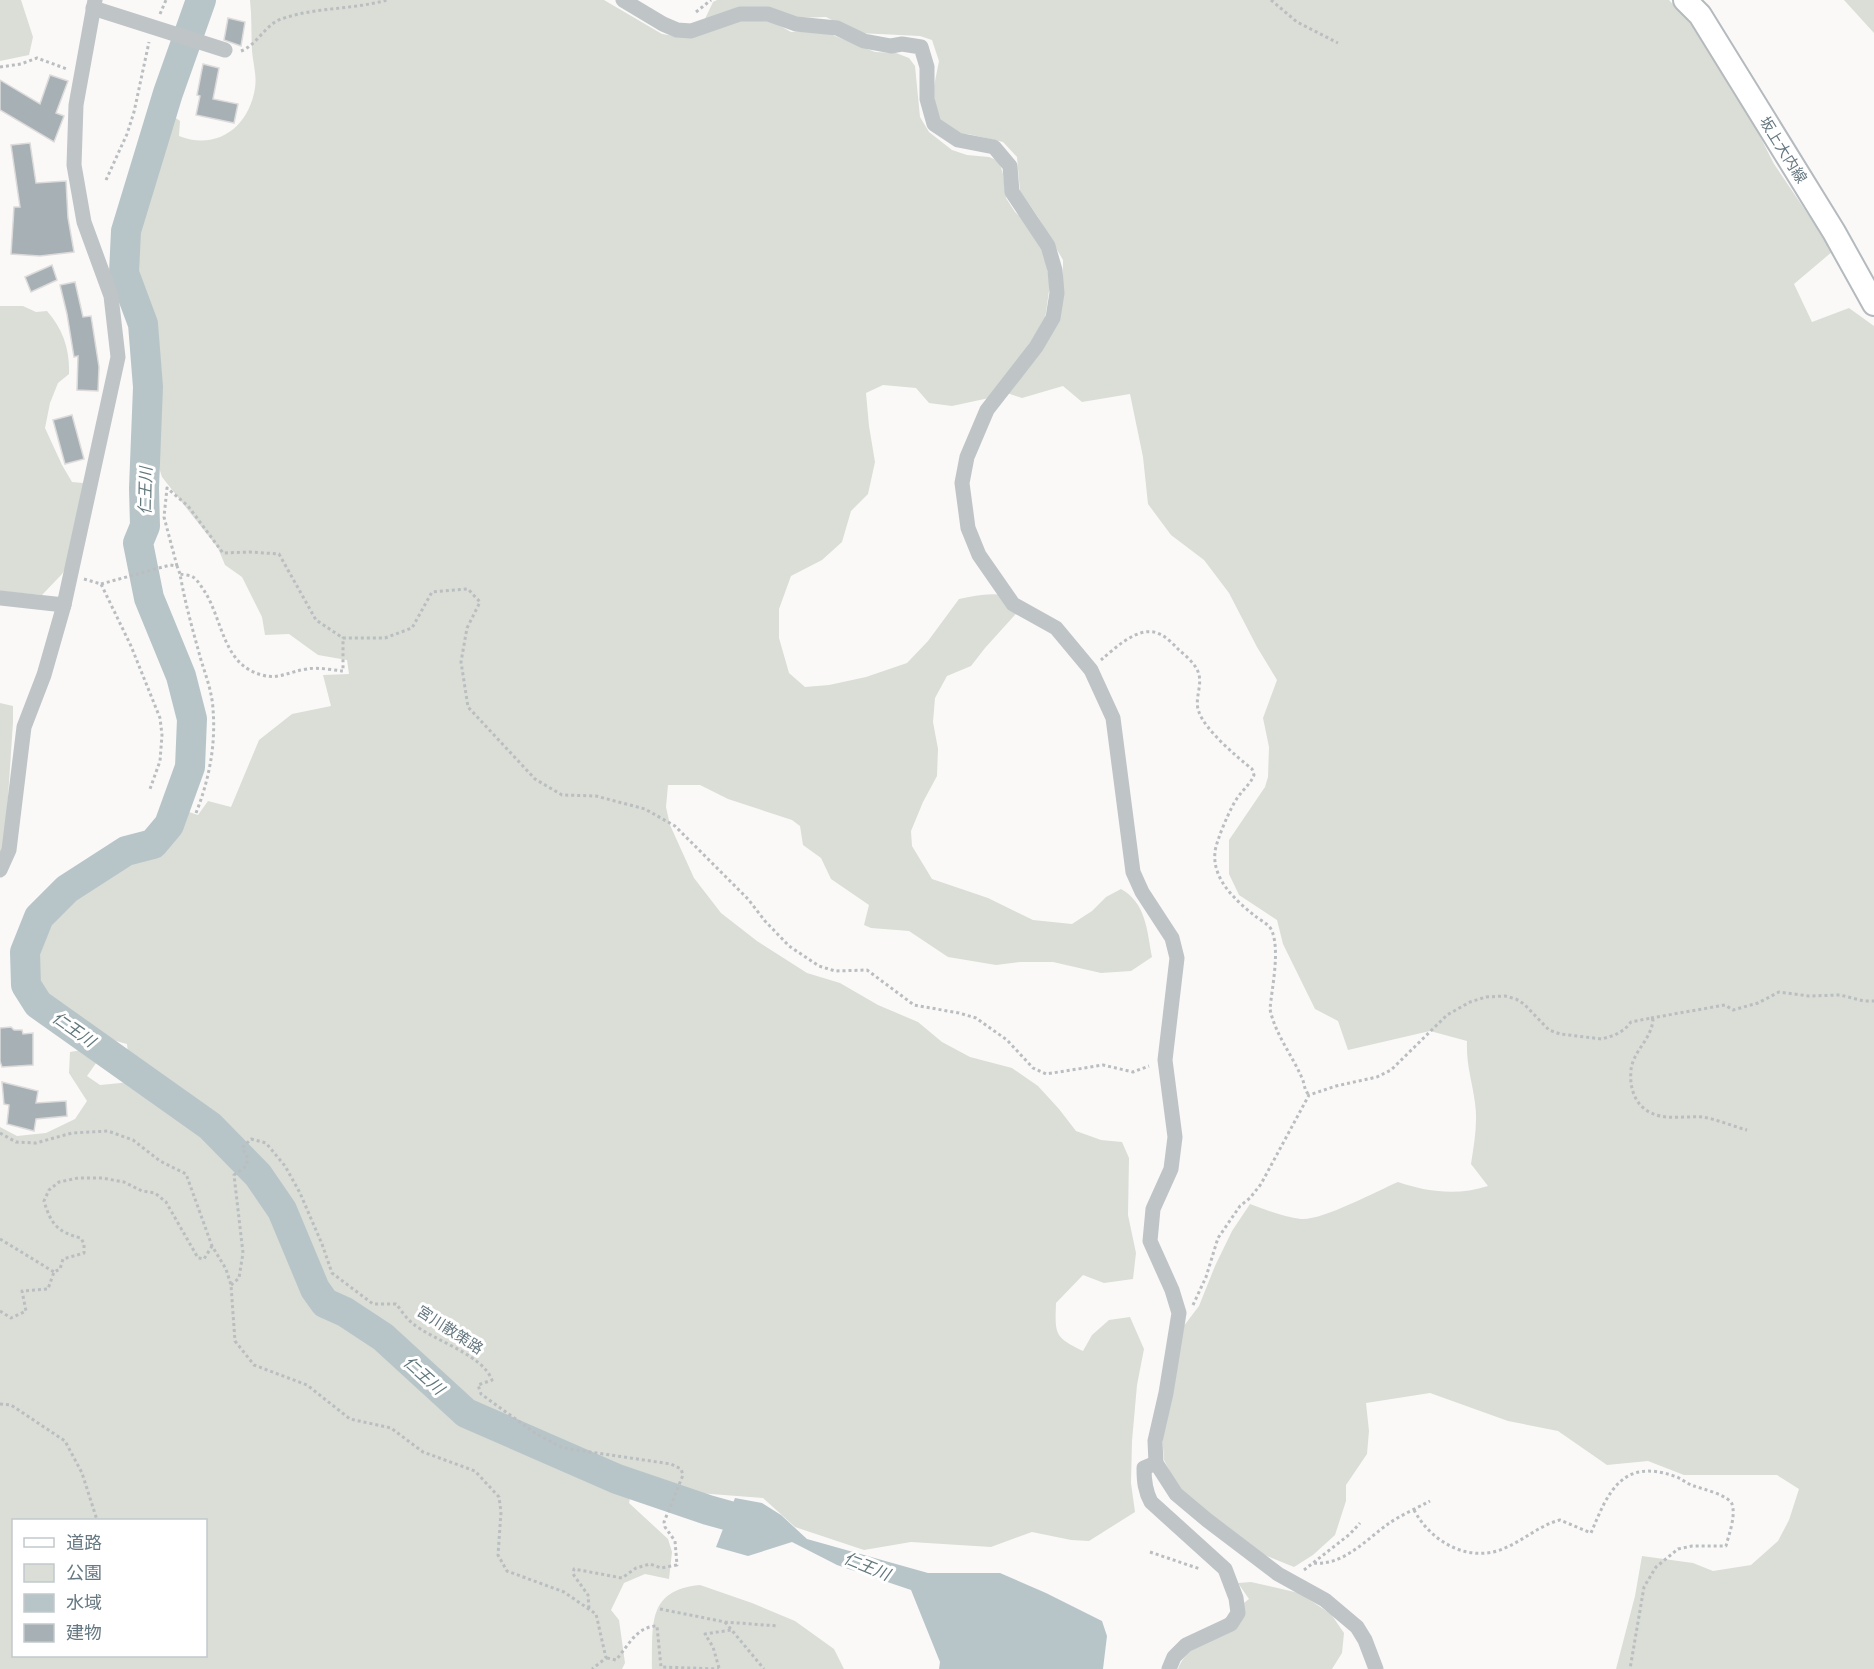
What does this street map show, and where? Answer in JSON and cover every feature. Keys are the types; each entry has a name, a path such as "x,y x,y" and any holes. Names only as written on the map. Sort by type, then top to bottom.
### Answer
{"main road":[{"name":"坂上大内線","path":"1685,0 1700,15 1834,232 1874,304"}],"street":[{"path":"623,0 677,30 691,31 740,14 768,14 796,24 837,28 864,41 891,46 902,44 921,47 927,67 927,99 934,124 958,140 994,147 1010,166 1012,192 1048,246 1057,293 1053,318 1036,347 987,410 967,457 963,483 968,528 979,555 1013,604 1056,628 1091,670 1113,718 1133,872 1142,892 1172,939 1177,958 1165,1060 1175,1137 1172,1169 1154,1209 1150,1241 1172,1290 1179,1313 1166,1393 1155,1441 1156,1463 1176,1494 1245,1549 1294,1584 1325,1600 1357,1627 1365,1640 1376,1669"},
{"path":"0,870 9,850 24,728 44,675 64,605 118,357 111,296 84,222 74,165 76,105 94,4 156,29 225,50"},
{"path":"0,598 64,605"},
{"path":"1156,1463 1144,1468 1146,1494 1151,1502 1225,1569 1236,1598 1238,1613 1231,1624 1178,1651 1169,1669"}],"path":[{"path":"106,180 127,134 166,0"},
{"path":"225,50 247,49 275,22 282,19 315,10 356,7 387,0"},
{"path":"1271,0 1297,22 1338,43"},
{"path":"0,67 21,64 37,58 82,73"},
{"path":"196,813 205,791 213,756 213,709 210,689 185,603 180,574 164,517 167,488 188,506 223,553 279,554 316,621 343,638 385,638 412,628 432,592 468,589 480,602 467,628 461,663 468,707 535,779 562,795 596,796 645,809 675,826 748,899 789,946 819,966 835,971 867,970 914,1005 976,1018 1007,1040 1033,1068 1046,1074 1102,1065 1133,1072 1165,1060"},
{"path":"70,576 101,584 164,566 177,566"},
{"path":"180,574 194,577 202,588 237,662 264,676 280,677 307,668 343,671 343,638"},
{"path":"101,584 131,646 160,718 162,735 160,761 150,789"},
{"path":"1091,670 1130,638 1144,632 1156,632 1187,656 1198,671 1201,681 1197,704 1199,713 1215,734 1252,769 1254,775 1251,784 1233,804 1218,842 1215,850 1215,864 1228,890 1240,904 1269,926 1272,932 1275,956 1271,1017 1303,1081 1305,1091 1309,1095"},
{"path":"1177,1321 1185,1317 1192,1306 1206,1277 1218,1238 1240,1206 1262,1184 1309,1095 1377,1077 1391,1070 1447,1015 1470,1002 1486,997 1505,996 1516,999 1524,1004 1549,1030 1560,1034 1602,1039 1615,1035 1631,1022 1725,1005 1733,1010 1779,992 1809,996 1840,995 1874,1001"},
{"path":"1651,1018 1653,1020 1652,1032 1638,1051 1631,1068 1632,1093 1639,1106 1659,1116 1704,1118 1747,1130"},
{"path":"0,1133 16,1142 36,1143 72,1133 108,1131 134,1140 160,1161 186,1174 212,1246 226,1269 231,1285 235,1341 255,1365 307,1385 350,1419 391,1428 423,1452 475,1471 499,1497 501,1512 498,1555 507,1571 564,1592 596,1614 606,1658"},
{"name":"宮川散策路","path":"231,1285 239,1278 243,1253 234,1175 246,1166 249,1158 242,1148 250,1139 266,1143 285,1166 300,1193 332,1273 373,1304 396,1304 409,1321 440,1341 462,1350 483,1366 490,1373 492,1380 478,1385 481,1395 535,1433 563,1448 671,1464 681,1468 683,1475 664,1522 675,1541 678,1565 661,1568 650,1564 636,1568 622,1578 574,1569 573,1574 588,1595 589,1609"},
{"path":"0,1311 11,1318 26,1311 22,1290 48,1289 54,1272 60,1269 63,1259 84,1253 81,1238 66,1234 56,1227 48,1213 44,1201 49,1190 59,1182 78,1178 102,1178 124,1182 142,1191 155,1193 166,1202 198,1258 204,1258 212,1246"},
{"path":"0,1239 54,1272"},
{"path":"0,1404 11,1405 65,1441 82,1473 96,1519"},
{"path":"1414,1510 1421,1523 1431,1534 1450,1546 1476,1553 1504,1548 1560,1520 1591,1533 1603,1504 1618,1482 1641,1470 1675,1476 1728,1500 1732,1504 1732,1516 1726,1546 1692,1546 1678,1549 1656,1567 1644,1587 1630,1669"},
{"path":"1314,1563 1324,1564 1344,1556 1390,1523 1430,1501"},
{"path":"1294,1584 1304,1571 1350,1534 1359,1523"},
{"path":"1150,1552 1222,1577 1228,1577"},
{"path":"660,1609 725,1622 778,1626"},
{"path":"725,1622 764,1669"},
{"path":"592,1669 606,1658 616,1660 641,1629 657,1626 661,1666 719,1669 713,1647 705,1634 731,1630"}],"green space":[{"path":"0,0 21,0 33,37 29,55 0,61"},
{"path":"250,0 604,0 662,34 681,37 750,16 768,19 791,32 820,30 875,52 896,53 909,58 915,66 920,117 929,132 952,150 999,161 1006,198 1015,212 1031,226 1043,246 1050,284 1045,319 1018,362 989,398 952,406 929,403 916,388 883,385 866,393 875,462 868,494 851,511 842,542 822,560 791,576 779,609 779,638 789,673 805,687 829,685 866,677 907,663 928,641 959,599 993,594 1015,601 1022,607 971,666 947,676 935,698 933,722 938,749 937,776 911,831 912,846 932,879 988,898 1033,920 1072,924 1092,911 1106,897 1121,889 1136,902 1144,918 1152,957 1131,971 1101,973 1053,962 996,965 948,957 909,931 871,928 864,925 869,905 831,879 821,858 803,845 800,826 792,820 728,799 700,785 668,785 666,807 670,825 694,878 721,913 757,941 807,973 840,983 878,1005 918,1022 942,1042 970,1057 1012,1068 1038,1086 1076,1131 1101,1140 1122,1142 1129,1158 1128,1215 1136,1253 1133,1279 1104,1283 1083,1275 1056,1303 1056,1328 1061,1338 1073,1346 1083,1351 1092,1335 1109,1320 1130,1317 1144,1349 1137,1385 1132,1441 1131,1483 1135,1512 1089,1541 1071,1540 1032,1532 991,1547 911,1542 864,1550 795,1527 763,1498 698,1493 658,1478 635,1475 629,1503 668,1539 672,1552 669,1579 645,1574 624,1583 611,1610 619,1620 625,1663 622,1669 0,1669 0,1127 17,1136 46,1133 75,1119 87,1101 69,1073 70,1052 82,1050 101,1056 87,1076 100,1085 131,1082 127,1044 61,1012 43,999 37,991 33,968 42,927 54,907 85,883 109,867 150,851 161,844 171,830 180,809 198,815 208,801 231,807 259,740 292,714 331,706 323,675 349,674 347,660 318,655 289,634 265,635 262,617 242,577 225,565 218,548 162,477 150,439 153,384 149,314 134,274 135,233 163,134 173,116 180,121 179,136 193,140 218,138 229,132 246,114 252,102 255,74"},
{"path":"717,0 1669,0 1690,23 1732,81 1774,164 1833,251 1794,284 1812,322 1849,308 1874,326 1874,1669 1616,1669 1635,1596 1642,1556 1693,1563 1713,1571 1751,1565 1778,1541 1789,1520 1799,1489 1777,1475 1684,1475 1648,1461 1607,1465 1558,1431 1508,1421 1430,1393 1366,1403 1369,1431 1367,1454 1346,1485 1346,1501 1335,1535 1313,1555 1294,1567 1267,1556 1193,1517 1164,1460 1162,1434 1183,1327 1199,1306 1232,1231 1250,1204 1301,1219 1335,1211 1398,1182 1443,1192 1465,1191 1488,1186 1471,1164 1476,1118 1467,1058 1467,1041 1430,1031 1348,1050 1338,1021 1315,1009 1283,944 1277,920 1239,895 1229,874 1229,840 1265,787 1268,777 1269,747 1263,718 1277,680 1229,593 1204,560 1171,535 1148,504 1143,457 1130,394 1082,402 1063,386 1022,398 1007,393 1063,292 1063,260 1020,191 1017,157 1003,142 968,134 946,133 938,120 933,91 939,61 932,40 920,36 858,33 826,17 704,21 713,2"},
{"path":"1844,0 1874,0 1874,33"},
{"path":"0,306 23,306 36,312 47,311 57,325 67,348 69,374 58,383 50,403 45,428 72,482 95,484 84,537 62,574 42,595 0,591"},
{"path":"0,703 13,706 13,722 5,843 0,859"},
{"path":"1251,1582 1299,1593 1331,1614 1344,1633 1342,1653 1332,1669 1178,1669 1199,1642 1249,1599 1238,1583"},
{"path":"700,1585 795,1621 834,1649 844,1669 652,1669 653,1625 661,1602 682,1588"}],"water":[{"path":"735,1498 762,1503 781,1515 807,1539 928,1573 1000,1573 1046,1593 1102,1621 1107,1636 1103,1669 939,1669 940,1662 911,1590 837,1565 792,1542 748,1556 716,1547"}],"building":[{"path":"228,18 245,22 241,46 224,40"},
{"path":"203,64 219,68 213,99 238,104 234,123 196,115"},
{"path":"50,75 68,81 56,113 64,116 54,142 0,110 0,80 40,104"},
{"path":"30,143 36,183 66,181 68,218 74,252 40,256 11,254 14,207 20,207 11,145"},
{"path":"52,265 57,280 31,292 25,277"},
{"path":"75,282 83,317 91,316 99,367 98,391 77,390 78,356 74,357 60,285"},
{"path":"72,415 84,459 65,464 53,420"},
{"path":"11,1027 14,1030 22,1030 23,1034 33,1033 33,1065 2,1067 0,1028"},
{"path":"2,1082 38,1091 36,1103 66,1101 67,1116 36,1119 34,1131 7,1124 9,1105 4,1104"}],"waterway":[{"name":"仁王川","path":"201,0 168,93 126,231 124,273 143,324 148,387 144,488 145,526 138,543 149,598 181,676 192,719 190,767 169,825 153,844 126,851 67,889 39,917 25,952 26,985 38,1004 210,1126 258,1175 282,1210 315,1289 325,1303 345,1312 383,1337 466,1413 617,1479 708,1510 766,1526"}]}
